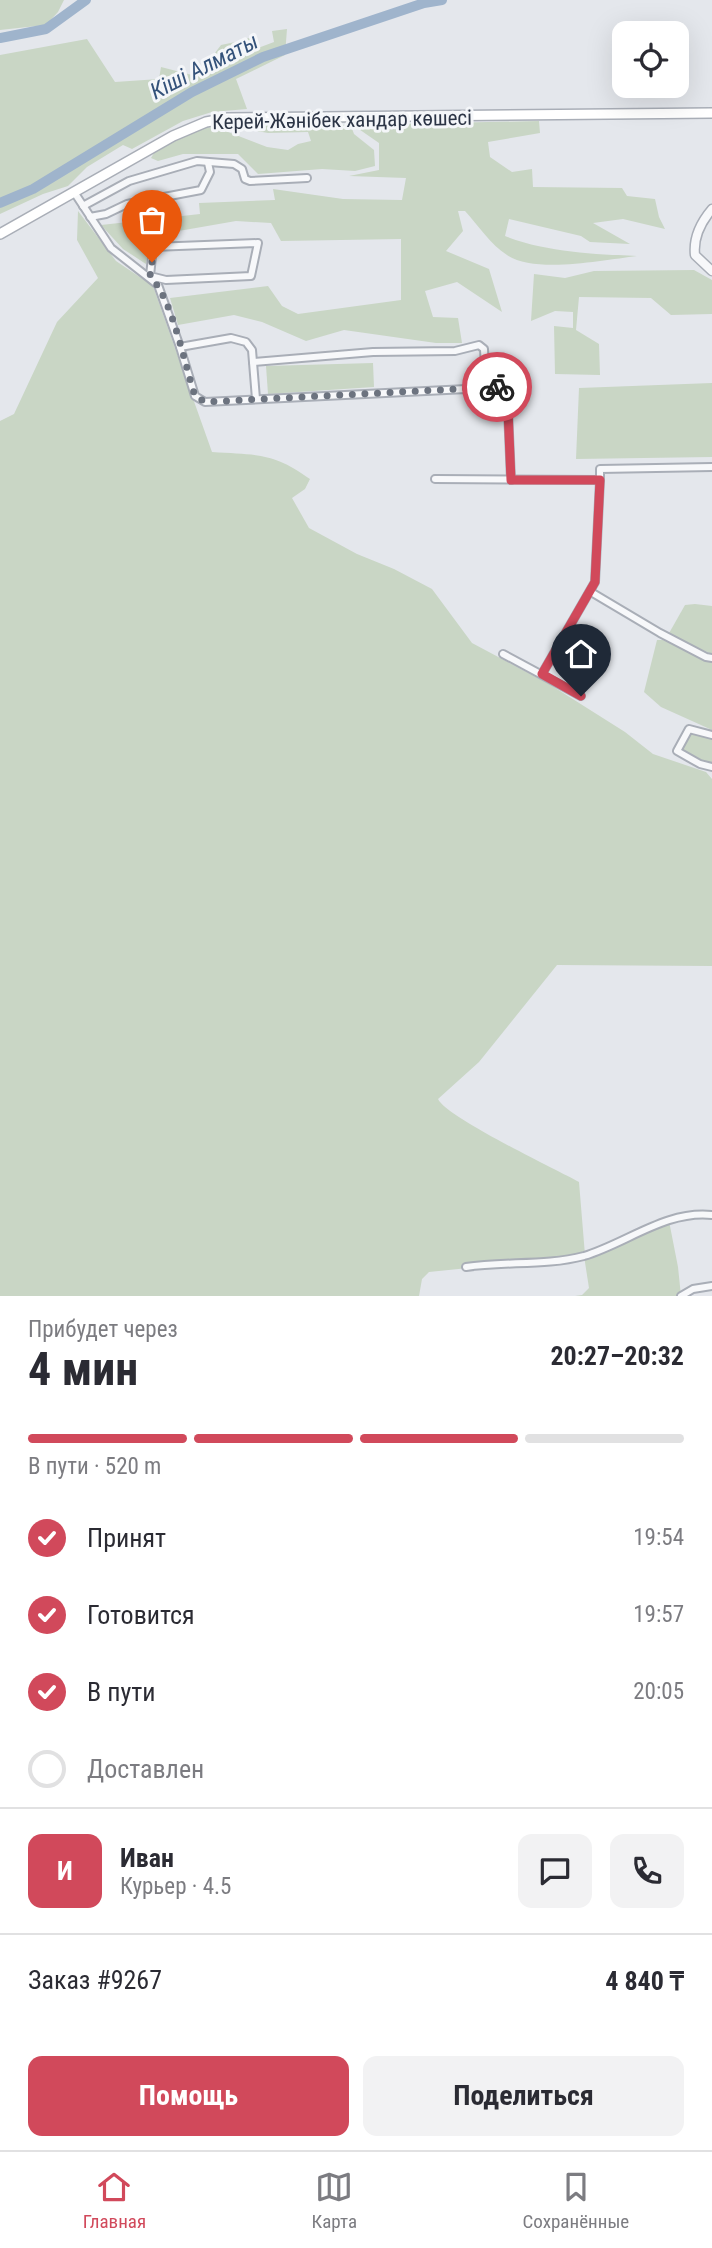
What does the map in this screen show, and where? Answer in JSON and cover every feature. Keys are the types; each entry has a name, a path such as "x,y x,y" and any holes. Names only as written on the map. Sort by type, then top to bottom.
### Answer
{"main road":[{"name":"Керей-Жәнібек хандар көшесі","path":"0,234 188,129 228,118 712,113"}],"street":[{"path":"83,206 129,181 197,161 234,164 242,169 245,179 250,181 307,178"},
{"path":"90,216 106,214 127,204 201,190 210,172 208,163"},
{"path":"74,192 111,248 150,276 158,285 198,400 205,402 507,387 511,480"},
{"path":"712,209 702,221 694,247 695,255 712,271"},
{"path":"258,243 251,276 166,280 150,276 153,247 258,243"},
{"path":"180,347 240,339 246,342 252,350 256,399"},
{"path":"253,362 373,352 455,351 479,345 484,349 486,387"},
{"path":"542,674 595,582 600,469 712,467"},
{"path":"435,479 600,480"},
{"path":"591,592 660,633 712,658"},
{"path":"503,654 581,696"},
{"path":"712,735 689,729 677,751 700,764 712,767"},
{"path":"466,1267 559,1261 584,1255 675,1218 695,1214 712,1215"},
{"path":"681,1296 693,1289 712,1286"}],"green space":[{"path":"0,0 64,0 58,12 46,25 0,30"},
{"path":"287,29 285,55 236,79 247,109 212,112 183,121 132,149 123,145 87,167 68,186 43,194 0,214 0,55 87,39 115,82 159,79 161,67 192,75 205,66 221,45 240,41 240,45 228,49 232,59 249,50 245,39 249,38 258,48 274,42 272,31"},
{"path":"539,121 540,133 488,142 490,157 512,172 532,169 533,187 622,188 627,196 655,199 665,229 623,219 593,223 630,244 590,242 581,236 509,219 505,236 537,246 637,256 570,264 534,264 519,261 501,251 465,211 458,211 463,231 446,251 489,269 502,312 457,282 425,291 433,317 458,318 462,343 436,343 344,330 306,341 262,322 234,315 178,325 170,298 268,286 282,306 298,314 401,300 401,239 281,241 271,223 236,221 150,236 146,264 123,249 101,225 200,214 199,203 275,200 273,189 343,199 402,200 406,178 349,176 379,170 379,143 353,125"},
{"path":"230,124 351,126 354,134 374,150 375,166 355,171 322,169 258,174 238,154 183,154 158,161 151,158 154,153 202,128 215,127 267,147 288,150 311,141 308,132 268,133"},
{"path":"78,211 116,261 153,286 212,452 264,456 297,470 310,479 305,489 292,498 309,528 432,589 472,643 549,684 625,732 653,754 706,772 712,779 712,966 557,965 479,1062 438,1099 445,1107 480,1130 579,1182 585,1255 669,1221 681,1296 575,1296 582,1295 589,1288 584,1256 429,1272 422,1279 419,1296 0,1296 0,421 14,414 57,322 98,278 77,240"},
{"path":"694,270 712,280 712,314 671,315 651,298 579,297 576,330 599,344 600,375 555,374 554,326 573,328 573,312 555,311 531,321 534,274 565,278 594,271"},
{"path":"373,363 374,387 268,394 266,366"},
{"path":"712,383 712,457 576,459 579,388"},
{"path":"685,605 712,606 712,654 668,635"},
{"path":"657,640 663,640 712,662 712,730 661,707 644,692"},
{"path":"691,731 712,738 712,764 681,750"}],"waterway":[{"path":"0,38 46,29 86,0"},
{"name":"Кіші Алматы","path":"0,203 33,189 192,92 263,57 424,3 442,0"}],"way so far":[{"path":"152,262 150,276 158,285 198,400 205,402 497,387"}],"route":[{"path":"497,387 507,387 511,480 600,480 595,582 542,674 581,696"}]}
